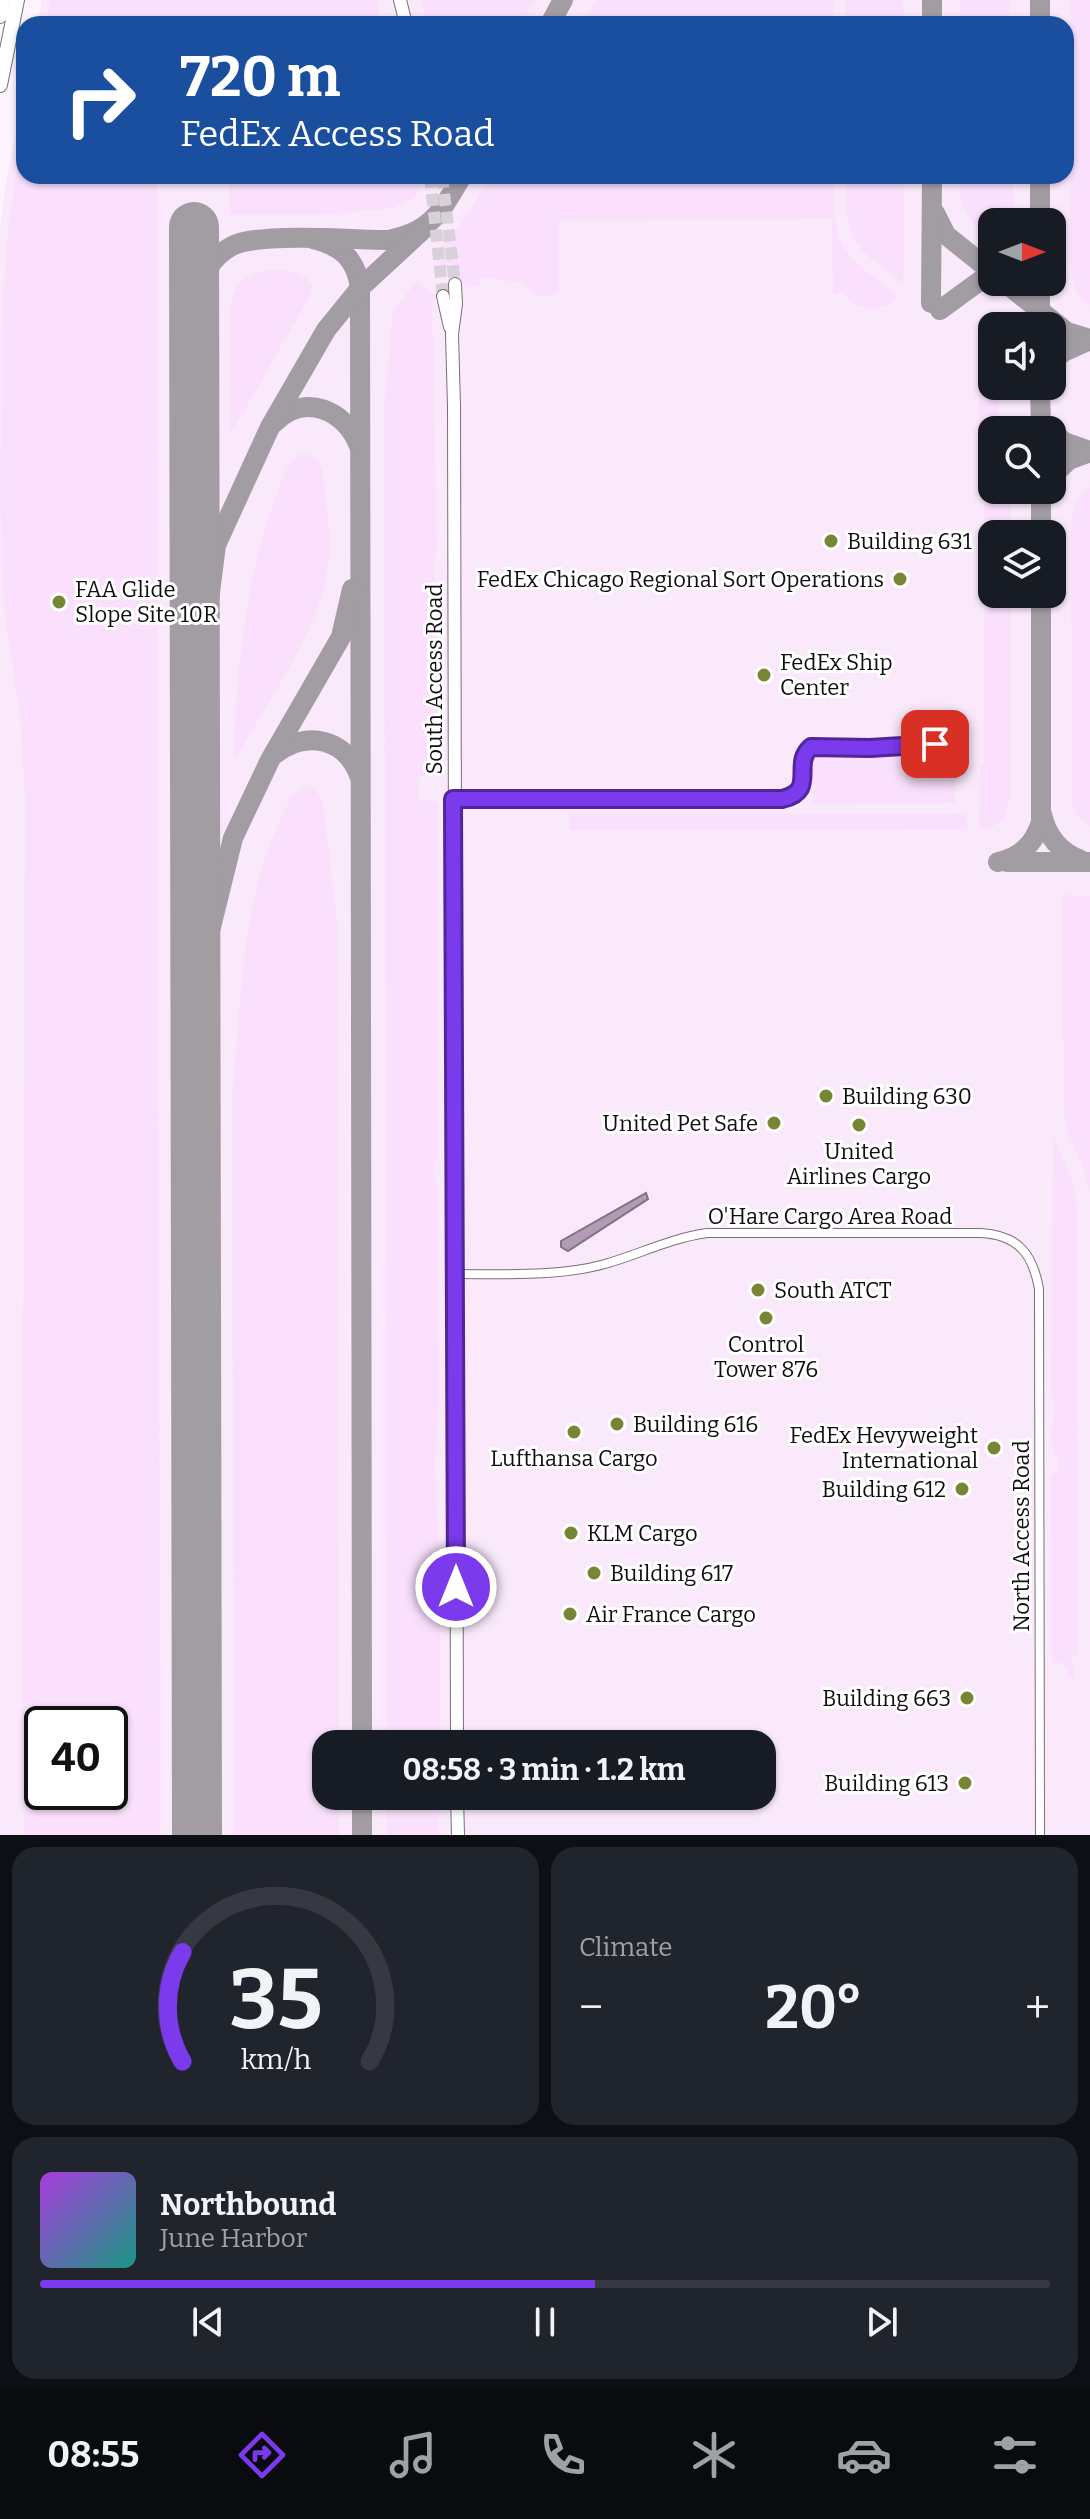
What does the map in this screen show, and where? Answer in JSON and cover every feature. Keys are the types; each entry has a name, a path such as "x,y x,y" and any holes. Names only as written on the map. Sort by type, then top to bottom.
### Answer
{"main road":[{"path":"0,16 3,0"},
{"path":"0,85 17,0"}],"street":[{"name":"South Access Road","path":"455,284 452,334 457,1730"},
{"name":"South Access Road","path":"443,296 452,334"},
{"path":"453,799 782,799 799,790 803,782 803,755 811,747 870,748 954,742"},
{"name":"O'Hare Cargo Area Road","path":"455,1274 586,1268 668,1241 707,1233 981,1233 995,1234 1017,1244"},
{"name":"North Access Road","path":"1017,1244 1036,1270 1039,1289 1040,1835"},
{"path":"457,1810 458,1835"}],"shaded area":[{"path":"42,0 1090,0 1090,1835 0,1835 0,232 16,131 16,184 1074,184 1074,16 39,16"},
{"path":"50,0 376,0 380,16 47,16"},
{"path":"421,0 535,0 526,16 425,16"},
{"path":"597,0 833,0 833,16 586,16"},
{"path":"845,0 903,0 904,16 845,16"},
{"path":"960,0 1009,0 1009,16 960,16"},
{"path":"1070,0 1090,0 1090,305 1077,293 1070,264 1070,184 1074,184 1074,16 1070,16"},
{"path":"16,177 16,184 157,184 160,1835 24,1835 22,1689 25,799 20,716 4,609 0,496 3,292"},
{"path":"229,184 424,184 414,198 392,208 320,215 229,215"},
{"path":"485,184 833,184 835,220 844,247 864,269 898,296 885,306 870,309 855,304 843,293 833,294 832,219 559,220 559,290 552,296 540,297 522,283 481,277 479,287 463,284 434,259 468,214"},
{"path":"846,184 904,184 902,283 861,249 854,240 847,215"},
{"path":"960,184 1012,184 1013,208 978,208 978,227 966,212 960,196"},
{"path":"260,271 296,272 313,286 231,430 231,301 241,282"},
{"path":"418,280 437,297 432,303 437,552 432,568 437,583 438,770 419,778 419,799 438,802 438,1156 433,1170 438,1185 439,1399 435,1463 440,1584 437,1587 437,1610 440,1617 440,1730 387,1730 384,410 393,310"},
{"path":"978,400 999,400 999,416 979,416"},
{"path":"302,454 315,458 322,469 329,542 324,589 291,665 236,758 233,758 240,659 256,562 282,480 288,467"},
{"path":"1090,487 1090,827 1080,820 1072,803 1071,525 1078,498"},
{"path":"984,504 1011,504 1011,520 984,520"},
{"path":"984,608 1011,608 1011,796 1004,819 989,829 979,829 980,765 984,764"},
{"path":"955,755 955,803 813,804 813,756"},
{"path":"307,786 316,790 323,802 337,922 339,1730 312,1730 312,1810 339,1810 339,1835 234,1835 232,1095 245,945 258,879 292,794"},
{"path":"967,813 967,829 569,830 569,814"},
{"path":"1062,895 1090,896 1090,1194 1064,1116"},
{"path":"1053,1135 1074,1184 1077,1209 1078,1656 1072,1657 1074,1677 1062,1663 1052,1663 1051,1476 1058,1470 1058,1459 1051,1443 1054,1410 1051,1395"},
{"path":"646,1193 648,1199 568,1251 561,1247 561,1241"},
{"path":"387,1810 439,1810 438,1835 387,1835"}],"taxiway":[{"path":"554,16 563,0"},
{"path":"932,0 932,16"},
{"path":"1040,0 1040,16"},
{"path":"194,300 208,269 218,256 232,246 263,239 388,240 403,236 425,226 441,210 457,184"},
{"path":"931,303 932,184"},
{"path":"1040,184 1040,208"},
{"path":"935,213 946,235 978,261"},
{"path":"194,762 200,671 216,545 270,427 326,330 360,288 426,227"},
{"path":"313,239 332,245 346,255 355,269 360,288 362,1730"},
{"path":"940,310 978,282"},
{"path":"1022,296 1067,332 1090,339"},
{"path":"1040,296 1040,312"},
{"path":"1066,351 1090,340"},
{"path":"1040,400 1041,416"},
{"path":"274,423 298,408 323,409 344,423 359,446"},
{"path":"1066,443 1090,451"},
{"path":"1066,463 1090,452"},
{"path":"1041,504 1041,520"},
{"path":"194,1109 207,943 233,838 270,760 341,637 352,589"},
{"path":"998,862 1026,848 1041,822 1041,608"},
{"path":"275,754 299,742 323,742 344,753 359,775"},
{"path":"1042,814 1047,830 1056,843 1081,860"},
{"path":"1006,862 1090,862"},
{"path":"362,1810 362,1835"}],"runway":[{"path":"194,227 197,1835"}],"tunnel":[{"path":"431,184 443,296"},
{"path":"443,184 455,284"}],"place":[{"name":"Building 631","path":"831,541"},
{"name":"FedEx Chicago Regional Sort Operations","path":"900,579"},
{"name":"FAA Glide Slope Site 10R","path":"59,602"},
{"name":"FedEx Ship Center","path":"764,675"},
{"name":"Building 630","path":"826,1096"},
{"name":"United Pet Safe","path":"774,1123"},
{"name":"United Airlines Cargo","path":"859,1125"},
{"name":"South ATCT","path":"758,1290"},
{"name":"Control Tower 876","path":"766,1318"},
{"name":"Building 616","path":"617,1424"},
{"name":"Lufthansa Cargo","path":"574,1432"},
{"name":"FedEx Hevyweight International","path":"994,1448"},
{"name":"Building 612","path":"962,1489"},
{"name":"KLM Cargo","path":"571,1533"},
{"name":"Building 617","path":"594,1573"},
{"name":"Air France Cargo","path":"570,1614"},
{"name":"Building 663","path":"967,1698"},
{"name":"Building 613","path":"965,1783"}],"route":[{"path":"456,1587 453,799 782,799 795,795 799,790 803,782 803,755 811,747 870,748 935,744"}]}
